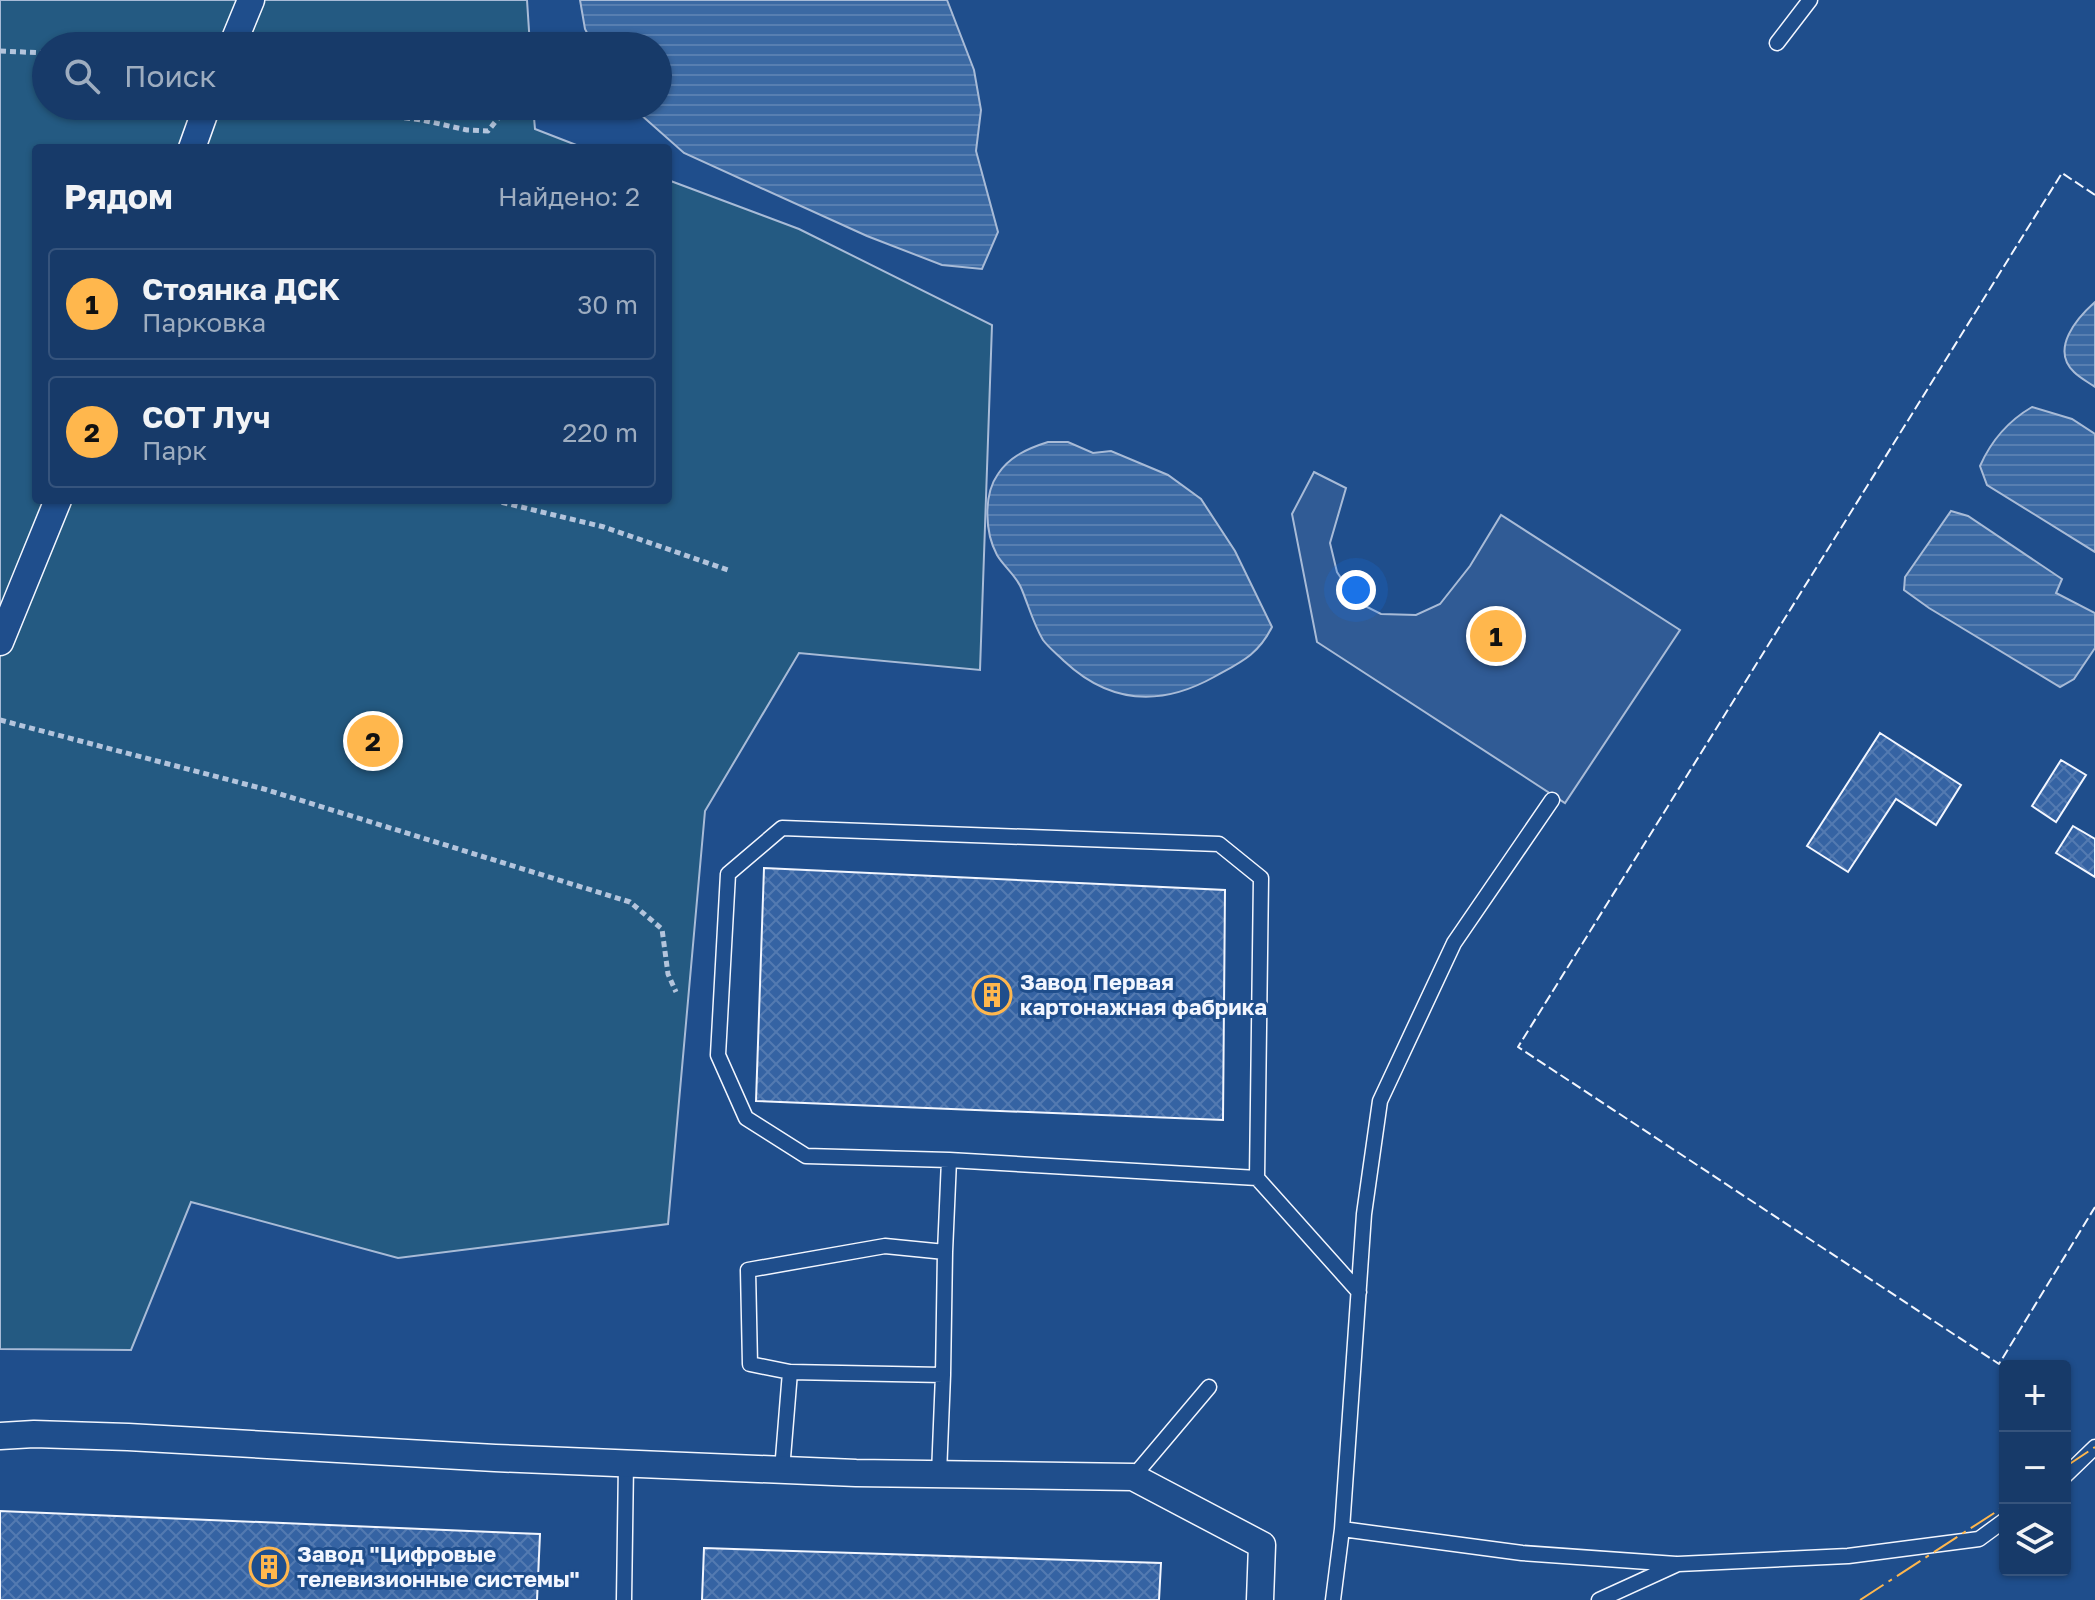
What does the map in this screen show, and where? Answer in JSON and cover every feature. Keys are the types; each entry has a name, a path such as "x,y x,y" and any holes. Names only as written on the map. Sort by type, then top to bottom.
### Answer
{"street":[{"path":"238,32 251,0"},
{"path":"193,144 202,120"},
{"path":"0,642 56,504"},
{"path":"0,1436 128,1437 328,1450 782,1470 1133,1477 1262,1545 1260,1600"}],"lane":[{"path":"1777,43 1810,0"},
{"path":"1333,1600 1342,1529 1364,1214 1380,1101 1454,943 1552,800"},
{"path":"1257,1178 949,1160 806,1156 746,1118 718,1055 728,874 782,828 1219,844 1261,878 1257,1178 1359,1292"},
{"path":"939,1474 949,1160"},
{"path":"943,1375 790,1372 750,1364 748,1270 885,1246 945,1252"},
{"path":"782,1470 790,1372"},
{"path":"1133,1477 1209,1387"},
{"path":"2071,1470 2095,1447"},
{"path":"624,1600 626,1463"},
{"path":"1342,1529 1522,1553 1678,1564 1848,1556 1979,1539 1999,1524"},
{"path":"1599,1600 1678,1564"}],"path":[{"path":"0,51 32,52"},
{"path":"422,120 467,130 488,131 497,120"},
{"path":"509,504 604,527 728,570"},
{"path":"0,720 264,789 630,902 662,929 668,974 676,992"}],"shaded area":[{"path":"0,0 527,0 529,32 32,32 32,120 534,120 535,129 574,144 32,144 32,504 672,504 672,181 799,229 992,325 980,670 799,653 705,811 668,1224 398,1258 191,1202 131,1350 0,1349"},
{"path":"580,0 947,0 974,70 981,110 976,151 998,232 982,269 942,265 867,236 684,153 647,120 672,120 672,32 587,32"},
{"path":"2095,302 2095,387 2067,363 2065,344 2074,325"},
{"path":"2032,407 2072,419 2095,434 2095,552 1987,485 1980,466 1989,448 2008,425"},
{"path":"1048,442 1068,442 1093,453 1111,451 1168,475 1201,499 1235,551 1272,627 1255,651 1194,687 1155,696 1136,696 1099,686 1050,648 1040,634 1020,585 997,555 987,514 993,483 1008,462"},
{"path":"1314,472 1346,488 1330,543 1337,572 1357,602 1381,614 1416,615 1440,604 1470,566 1501,515 1680,630 1565,803 1317,642 1292,514"},
{"path":"1951,511 1968,516 2062,579 2056,593 2095,613 2095,648 2074,679 2060,687 1904,590 1905,577"}],"building":[{"path":"1880,733 1961,785 1936,825 1896,799 1848,872 1807,846"},
{"path":"2061,760 2086,775 2056,822 2032,806"},
{"path":"2073,826 2095,839 2095,877 2056,853"},
{"name":"Завод Первая картонажная фабрика","path":"764,868 1225,890 1223,1120 756,1101"},
{"name":"Завод \"Цифровые телевизионные системы\"","path":"0,1511 540,1534 537,1600 0,1600"},
{"path":"704,1548 1161,1563 1159,1600 702,1600"}],"fence":[{"path":"2095,195 2062,173 1518,1047 1999,1364 2095,1207"}],"power":[{"path":"2071,1463 2095,1447"},
{"path":"1860,1600 1999,1510"}],"place":[{"name":"Стоянка ДСК","path":"1496,636"},
{"name":"СОТ Луч","path":"373,741"},
{"name":"Завод Первая картонажная фабрика","path":"992,995"},
{"name":"Завод \"Цифровые телевизионные системы\"","path":"269,1567"}]}
